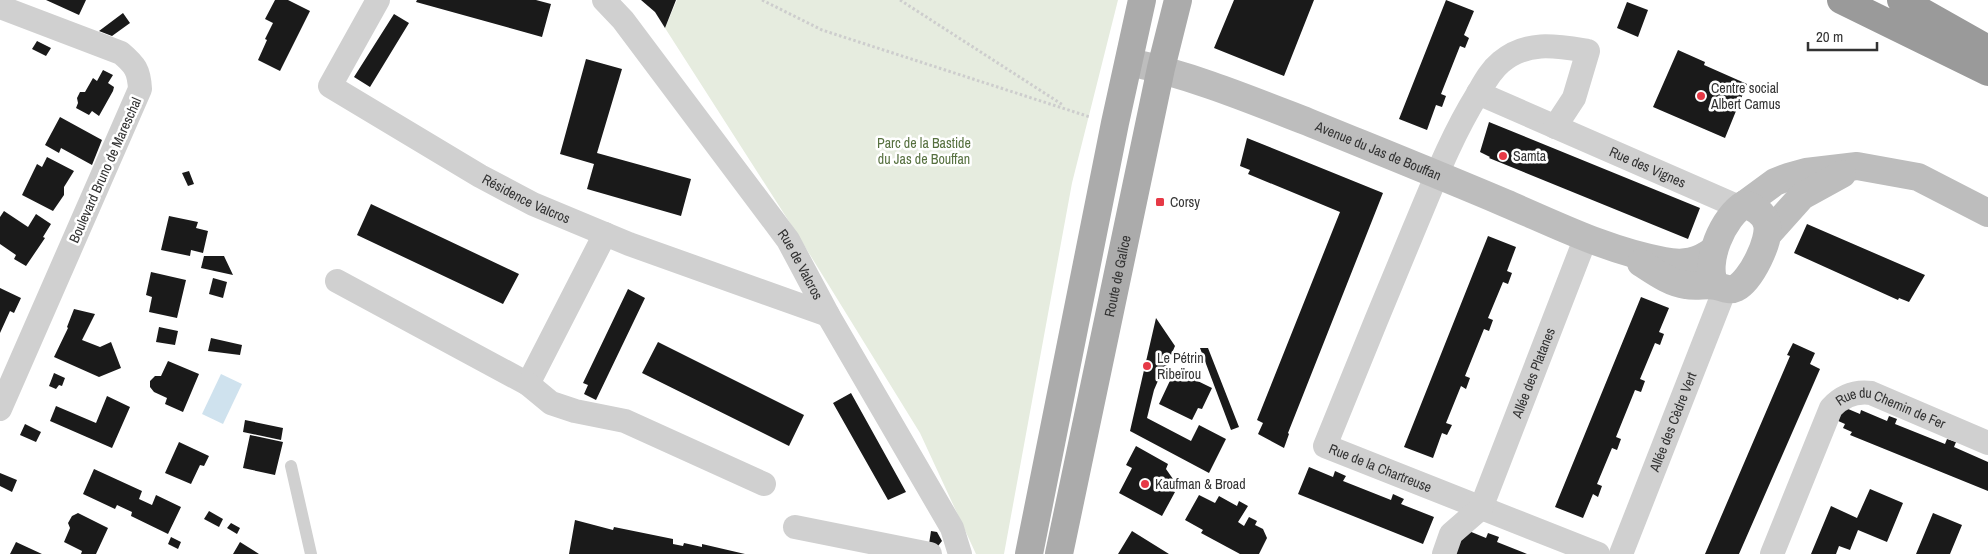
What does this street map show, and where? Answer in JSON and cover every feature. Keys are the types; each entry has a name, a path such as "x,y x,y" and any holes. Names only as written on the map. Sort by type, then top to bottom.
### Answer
{"highway":[{"path":"1841,0 1988,72"},
{"path":"1901,0 1988,49"}],"main road":[{"path":"1029,554 1142,0"},
{"name":"Route de Galice","path":"1059,554 1161,68 1178,0"}],"street":[{"name":"Résidence Valcros","path":"378,0 330,86 487,180 533,204 605,234 828,315"},
{"name":"Rue de Valcros","path":"604,0 624,20 788,240 828,315 952,528 960,554"},
{"name":"Boulevard Bruno de Mareschal","path":"0,7 120,53 132,63 139,75 140,89 0,409"},
{"path":"1437,174 1467,111 1491,72 1502,61 1532,46 1551,45 1588,51 1574,98 1555,127"},
{"name":"Avenue du Jas de Bouffan","path":"1129,62 1161,68 1232,92 1437,174 1624,252 1666,262 1686,263 1698,261 1714,250"},
{"name":"Rue des Vignes","path":"1478,93 1742,205"},
{"path":"1721,287 1712,280 1711,269 1714,250 1732,214 1775,182 1806,172 1857,166 1918,177 1988,213"},
{"name":"Avenue du Jas de Bouffan","path":"1624,252 1660,275 1675,282 1685,285 1736,288 1751,274 1768,234 1802,196 1857,166"},
{"name":"Rue de la Chartreuse","path":"1437,174 1325,446 1598,554"},
{"path":"1742,205 1763,214 1768,234"},
{"path":"528,384 605,234"},
{"name":"Allée des Platanes","path":"1481,508 1586,237"},
{"path":"336,281 528,384 552,403 574,411 625,421 764,484"},
{"name":"Allée des Cèdre Vert","path":"1621,554 1721,287"},
{"name":"Rue du Chemin de Fer","path":"1772,554 1831,408 1838,400 1862,392 1871,393 1988,443"},
{"path":"1444,554 1451,534 1481,508"},
{"path":"795,527 930,554"}],"lane":[{"path":"291,466 311,554"}],"path":[{"path":"762,0 822,30 1067,108 900,0"}],"green space":[{"name":"Parc de la Bastide du Jas de Bouffan","path":"677,0 1118,0 1072,183 1004,554 976,554 920,433 799,237 665,28"}],"water":[{"path":"221,374 242,384 223,424 202,414"}],"building":[{"path":"46,0 86,0 79,15"},
{"path":"275,0 288,0 310,11 280,71 258,60 273,23 265,19"},
{"path":"417,0 536,0 551,4 542,37 416,2"},
{"path":"641,0 676,0 665,28 655,12"},
{"path":"1234,0 1314,0 1284,76 1214,48"},
{"path":"1446,0 1474,11 1464,35 1469,38 1465,48 1460,46 1441,94 1446,96 1442,107 1436,105 1427,130 1399,119"},
{"path":"1627,2 1648,10 1638,37 1617,28"},
{"path":"123,13 130,23 112,36 99,31"},
{"path":"394,14 409,23 370,87 354,77"},
{"path":"37,41 51,48 46,56 32,49"},
{"name":"Centre social Albert Camus","path":"1678,50 1705,62 1704,65 1747,84 1725,138 1653,107"},
{"path":"586,59 622,69 597,153 691,179 681,216 587,189 594,164 560,154"},
{"path":"103,70 113,75 108,83 114,87 113,91 99,116 92,111 89,115 76,108 77,98 80,92 85,92 93,78 97,81"},
{"path":"60,117 102,140 92,165 61,148 59,153 45,145"},
{"path":"1489,122 1700,208 1688,239 1489,158 1480,152"},
{"path":"1247,138 1383,193 1288,433 1284,448 1258,434 1263,423 1257,420 1340,212 1248,174 1250,170 1240,166"},
{"path":"47,157 74,171 64,187 64,195 53,211 22,195 37,164 42,167"},
{"path":"189,171 194,184 188,186 182,173"},
{"path":"371,204 519,274 503,304 357,235"},
{"path":"4,211 28,227 36,214 51,224 43,237 45,238 26,266 14,259 16,255 0,244 0,217"},
{"path":"169,216 198,222 196,228 208,231 203,253 191,250 190,256 161,250"},
{"path":"1807,224 1925,275 1909,302 1899,298 1898,300 1794,253"},
{"path":"1488,236 1516,247 1507,271 1512,273 1508,284 1503,282 1488,318 1493,320 1489,331 1484,329 1465,376 1470,378 1466,389 1461,386 1446,423 1452,425 1447,435 1442,433 1433,458 1404,447"},
{"path":"204,256 224,256 233,275 201,268"},
{"path":"151,272 186,280 177,318 149,312 152,297 146,295"},
{"path":"213,278 227,282 223,298 209,294"},
{"path":"0,288 21,298 14,313 10,311 0,333"},
{"path":"628,289 645,298 596,400 584,394 588,385 583,383"},
{"path":"1641,297 1669,308 1659,332 1664,334 1660,345 1655,343 1640,379 1645,381 1641,392 1635,390 1616,437 1621,439 1617,450 1612,448 1597,484 1602,486 1598,497 1593,494 1583,518 1555,507"},
{"path":"74,309 95,314 82,340 100,347 111,342 121,368 99,377 54,357 68,328"},
{"path":"1156,318 1175,346 1154,390 1147,418 1191,441 1199,425 1226,439 1209,473 1130,431"},
{"path":"159,327 178,331 175,345 156,342"},
{"path":"211,338 242,345 240,355 208,351"},
{"path":"658,342 804,415 789,446 642,373"},
{"path":"1793,343 1815,353 1810,364 1820,369 1739,554 1705,554 1790,356 1787,355"},
{"path":"1200,348 1208,348 1239,427 1231,430"},
{"path":"168,361 199,374 183,412 165,404 167,398 154,392 150,387 150,381 155,376 161,376"},
{"path":"1175,370 1212,388 1202,409 1198,408 1192,420 1159,404"},
{"path":"54,373 65,378 62,386 59,385 56,389 49,386"},
{"path":"851,393 906,492 888,500 833,403"},
{"path":"107,396 130,407 112,448 50,421 56,406 96,423"},
{"path":"1841,406 1860,414 1861,410 1887,421 1889,416 1897,419 1895,424 1945,444 1947,439 1956,442 1954,447 1988,462 1988,491 1850,435 1852,432 1843,428 1845,424 1836,420"},
{"path":"245,420 283,428 281,440 243,432"},
{"path":"25,424 41,432 36,442 20,435"},
{"path":"250,435 283,442 275,475 243,468"},
{"path":"179,442 209,456 204,466 200,465 191,484 165,473"},
{"path":"1136,446 1168,464 1166,469 1173,479 1171,490 1175,492 1162,516 1119,493 1132,468 1126,465"},
{"path":"1309,467 1333,477 1335,471 1346,476 1343,481 1391,500 1393,494 1404,499 1401,504 1434,517 1423,544 1298,494"},
{"path":"94,469 142,491 139,499 152,505 156,495 181,507 168,534 131,516 132,512 117,505 115,509 83,494"},
{"path":"0,473 17,480 12,492 0,486"},
{"path":"1870,489 1903,503 1887,542 1858,530 1850,550 1839,546 1836,554 1811,554 1831,506 1857,518"},
{"path":"1199,495 1215,503 1219,496 1237,506 1239,501 1248,506 1238,522 1244,526 1249,517 1257,521 1255,525 1263,529 1267,538 1259,554 1240,554 1201,533 1203,530 1185,520"},
{"path":"209,511 223,519 219,527 204,519"},
{"path":"78,513 108,528 96,554 81,554 82,551 64,542 70,528 68,523 72,516"},
{"path":"1933,513 1962,525 1950,554 1916,554"},
{"path":"575,520 613,530 614,527 673,539 673,544 683,546 684,543 702,547 702,544 745,554 569,554"},
{"path":"231,523 240,528 237,534 227,528"},
{"path":"1464,529 1486,538 1488,533 1499,537 1497,542 1527,554 1453,554"},
{"path":"931,531 937,532 942,541 938,546 929,544"},
{"path":"1132,531 1169,554 1118,554"},
{"path":"171,537 181,542 178,549 168,544"},
{"path":"16,542 42,554 10,554"},
{"path":"240,542 259,554 233,554"}],"place":[{"name":"Centre social Albert Camus","path":"1701,96"},
{"name":"Samta","path":"1503,156"},
{"name":"Corsy","path":"1160,202"},
{"name":"Le Pétrin Ribeïrou","path":"1147,366"},
{"name":"Kaufman & Broad","path":"1145,484"}]}
